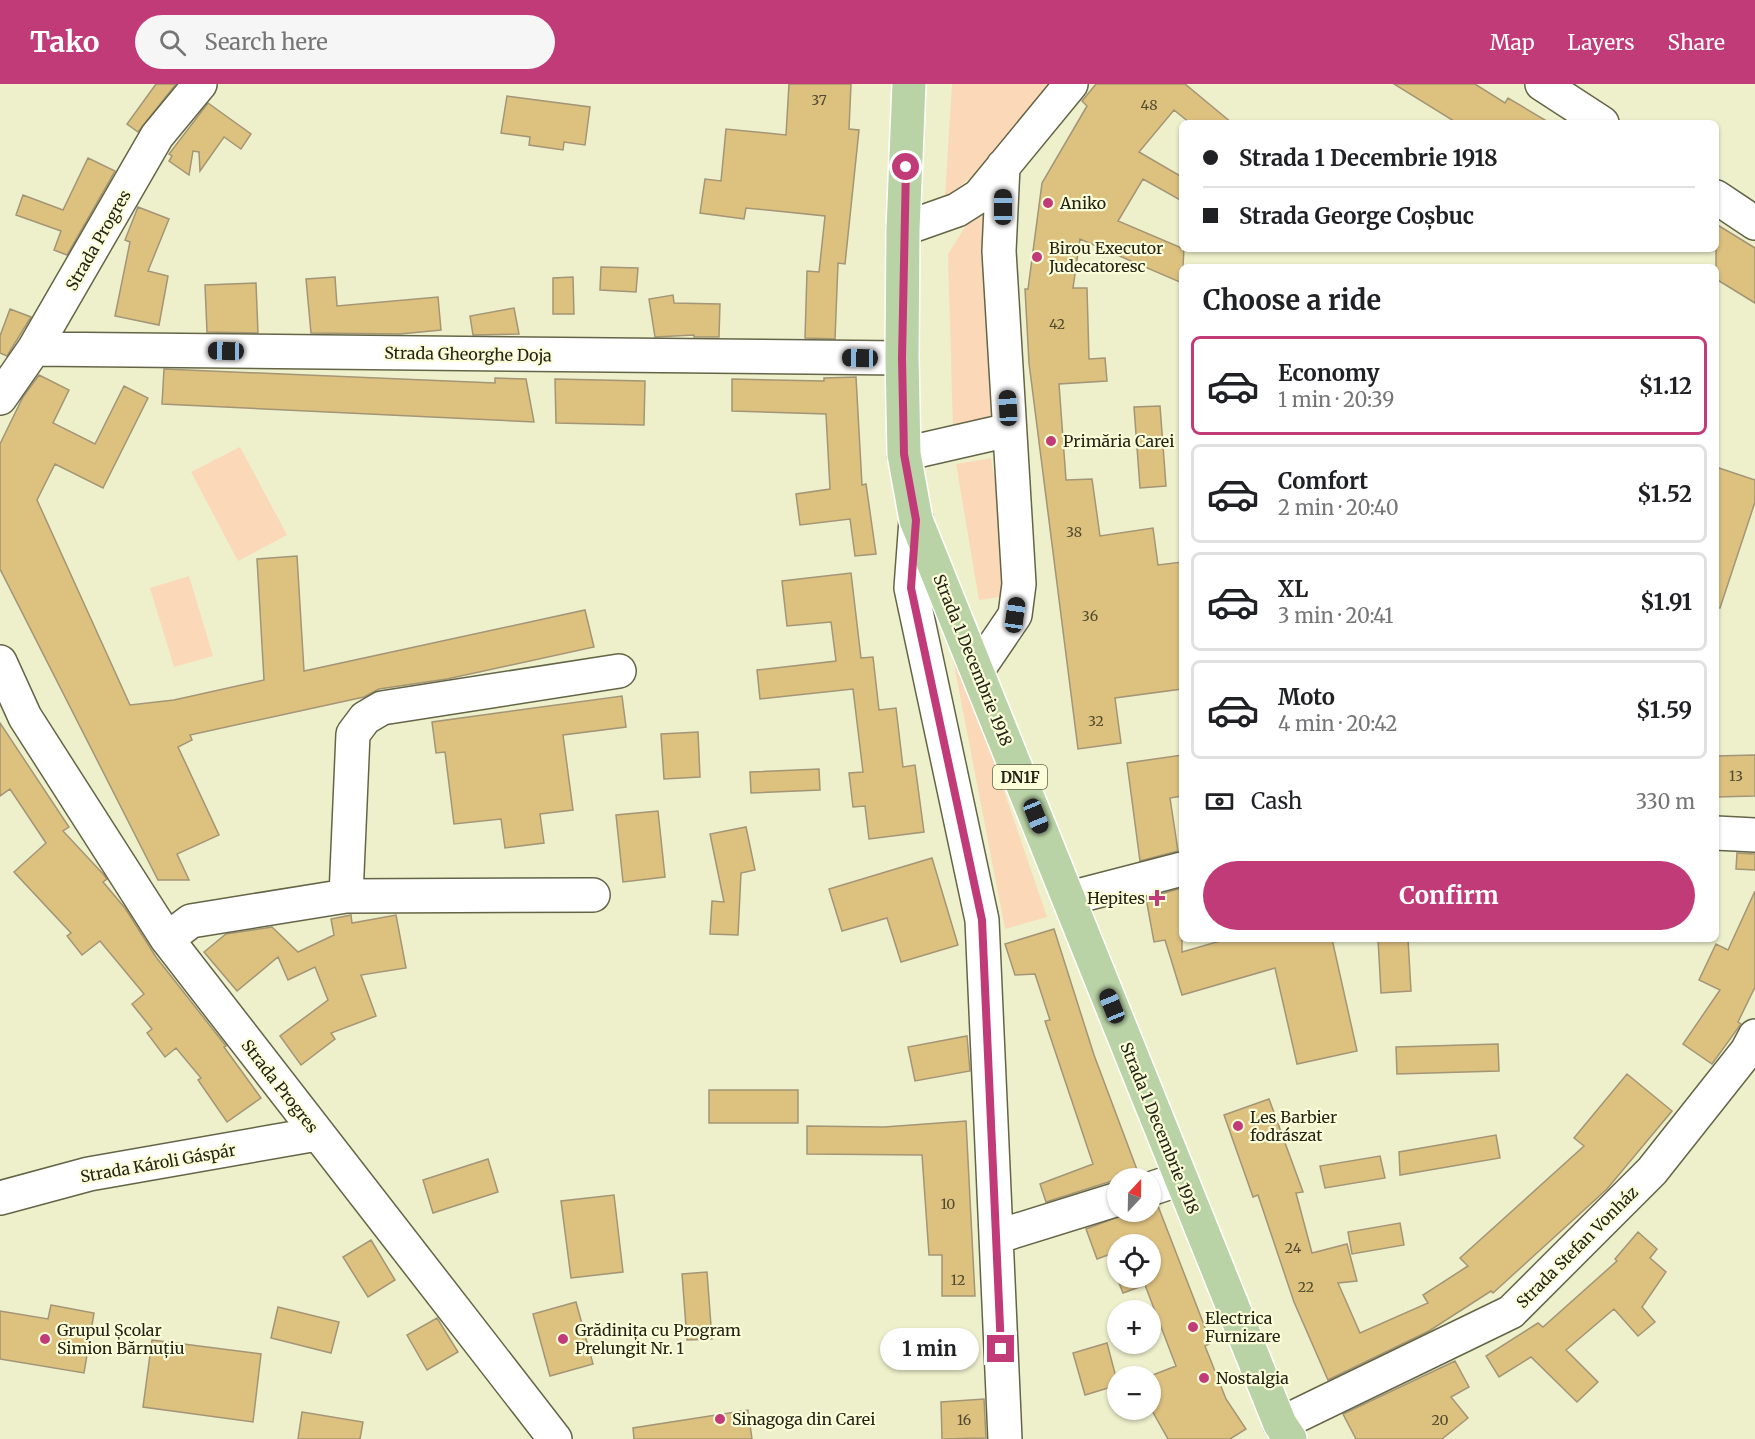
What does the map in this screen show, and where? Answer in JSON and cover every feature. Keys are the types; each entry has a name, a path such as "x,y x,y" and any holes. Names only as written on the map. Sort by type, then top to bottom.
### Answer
{"main road":[{"name":"Strada 1 Decembrie 1918","path":"909,84 903,229 902,358 904,454 916,520 1070,898 1165,1184 1285,1431"}],"street":[{"name":"Strada Progres","path":"0,398 34,349 157,136 200,84"},
{"path":"903,229 957,210 979,196 1071,84"},
{"path":"1542,84 1597,120"},
{"path":"977,671 1015,615 1018,594 999,251 1003,166"},
{"path":"1719,199 1755,223"},
{"name":"Strada Gheorghe Doja","path":"34,349 902,358"},
{"path":"904,454 1009,430"},
{"path":"916,520 911,588 982,920 1005,1439"},
{"name":"Strada Progres","path":"0,662 13,718 167,939 555,1439"},
{"path":"346,896 353,735 365,718 381,708 619,671"},
{"path":"1719,833 1755,835"},
{"path":"1070,898 1179,870"},
{"path":"167,939 191,921 346,896 593,895"},
{"name":"Strada Stefan Vonház","path":"1285,1431 1511,1312 1652,1171 1747,1051 1755,1036"},
{"name":"Strada Károli Gáspár","path":"0,1198 89,1174 317,1134"},
{"path":"996,1238 1107,1203"}],"shaded area":[{"path":"952,84 1054,84 991,161 945,198"},
{"path":"998,191 983,245 992,428 953,430 948,254 983,198"},
{"path":"240,447 287,535 238,561 191,472"},
{"path":"991,458 1014,595 979,600 956,464"},
{"path":"189,576 213,656 174,667 150,588"},
{"path":"945,618 1047,917 1005,929"}],"building":[{"path":"156,84 176,84 138,132 127,124"},
{"path":"789,84 851,84 849,129 859,130 845,264 838,263 835,339 805,338 807,271 819,272 825,216 746,208 744,219 700,213 705,179 721,181 726,129 786,135"},
{"path":"1096,84 1185,84 1228,120 1186,120 1174,110 1139,152 1179,175 1179,199 1143,179 1118,221 1179,247 1179,252 1184,252 1183,264 1179,264 1179,282 1080,239 1073,288 1087,288 1089,359 1105,358 1107,381 1059,384 1066,480 1092,479 1100,536 1153,528 1158,565 1179,562 1179,689 1115,698 1121,743 1078,749 1029,363 1025,289 1028,289 1042,183 1087,106 1082,101"},
{"path":"1394,84 1475,84 1505,103 1508,98 1545,120 1452,120"},
{"path":"507,96 590,107 585,145 564,142 563,150 529,145 530,137 501,133"},
{"path":"208,103 251,134 241,149 224,137 200,171 199,152 193,151 189,175 169,161 172,156 169,154"},
{"path":"88,158 115,171 67,255 54,250 61,231 16,215 23,195 63,210"},
{"path":"138,207 169,219 148,271 168,276 159,325 115,316 130,242 125,240"},
{"path":"1719,226 1755,248 1755,303 1719,281 1719,264 1716,264 1716,252 1719,252"},
{"path":"601,267 638,268 636,292 600,290"},
{"path":"335,277 337,306 438,297 441,330 400,334 311,333 306,279"},
{"path":"573,277 574,314 553,314 553,278"},
{"path":"256,283 258,333 207,332 205,285"},
{"path":"673,295 674,303 720,304 719,337 694,337 694,335 655,337 649,299"},
{"path":"514,308 519,334 473,335 470,316"},
{"path":"10,309 31,317 7,356 0,353 0,336"},
{"path":"164,369 495,383 495,378 526,379 534,422 162,404"},
{"path":"39,375 69,390 53,423 95,444 124,386 148,398 103,488 55,464 37,500 130,705 174,700 264,680 257,559 297,556 304,671 585,610 594,647 447,679 379,689 364,697 190,735 192,740 178,747 219,835 177,854 189,880 158,880 0,569 0,444 23,397"},
{"path":"856,377 862,485 866,484 876,554 855,556 850,519 800,525 796,494 830,489 826,414 732,411 732,379 824,381 824,378"},
{"path":"555,379 645,381 644,425 556,423"},
{"path":"1160,406 1166,486 1140,488 1134,407"},
{"path":"1719,468 1755,480 1755,502 1720,608"},
{"path":"851,573 861,658 873,657 879,710 896,708 903,767 915,765 924,832 869,839 865,806 853,807 849,773 863,772 853,689 760,699 757,670 836,661 831,622 787,626 782,581"},
{"path":"622,696 626,727 563,735 573,810 540,814 544,843 505,848 501,819 454,824 445,752 436,753 432,722"},
{"path":"0,723 69,827 63,831 107,879 103,882 125,908 156,957 226,1046 224,1047 261,1098 227,1122 198,1080 201,1078 176,1048 165,1057 147,1033 152,1029 132,1004 144,994 100,941 82,955 67,936 71,933 14,872 46,843 10,789 0,796"},
{"path":"698,732 700,777 664,779 661,734"},
{"path":"1179,755 1179,796 1170,798 1178,851 1140,861 1127,763"},
{"path":"1755,755 1755,796 1719,797 1719,756"},
{"path":"819,769 820,790 751,793 750,772"},
{"path":"658,811 665,877 623,882 616,815"},
{"path":"746,827 755,870 741,873 738,935 710,934 712,901 724,902 710,834"},
{"path":"1737,853 1755,854 1755,870 1736,869"},
{"path":"932,858 958,945 901,962 887,918 842,931 829,889"},
{"path":"1179,889 1179,942 1182,942 1182,952 1217,942 1333,942 1357,1051 1297,1064 1275,968 1182,995 1165,940 1154,942 1146,898"},
{"path":"1755,891 1755,987 1738,1022 1741,1024 1712,1064 1683,1044 1720,990 1699,980 1716,944 1728,950"},
{"path":"351,915 352,923 396,915 406,968 361,975 376,1016 331,1033 335,1039 301,1065 280,1036 328,1000 315,967 288,980 278,957 237,991 204,952 226,934 272,927 298,952 334,935 331,919"},
{"path":"1054,929 1094,1055 1136,1168 1107,1168 1107,1183 1046,1202 1040,1184 1093,1164 1045,1021 1050,1020 1035,974 1015,975 1005,944"},
{"path":"1378,942 1408,942 1411,991 1381,993"},
{"path":"967,1036 970,1071 915,1081 908,1047"},
{"path":"1498,1044 1499,1071 1397,1074 1396,1047"},
{"path":"1627,1074 1672,1111 1607,1189 1493,1293 1491,1291 1429,1331 1328,1380 1294,1302 1258,1195 1253,1197 1224,1115 1269,1099 1303,1192 1296,1193 1312,1253 1347,1244 1357,1281 1338,1283 1360,1333 1428,1303 1423,1295 1468,1266 1460,1258 1584,1146 1574,1138"},
{"path":"709,1090 798,1090 798,1123 709,1123"},
{"path":"966,1121 975,1296 942,1296 942,1255 929,1255 922,1155 807,1154 807,1126 884,1127"},
{"path":"1496,1135 1500,1158 1400,1175 1399,1152"},
{"path":"1380,1156 1385,1178 1325,1188 1320,1166"},
{"path":"488,1159 498,1192 433,1213 423,1180"},
{"path":"614,1195 623,1272 571,1278 561,1201"},
{"path":"1161,1214 1211,1343 1205,1346 1226,1399 1246,1429 1230,1439 1168,1439 1157,1420 1161,1420 1161,1372 1176,1366 1161,1327 1161,1300 1151,1300 1146,1288 1161,1288 1161,1234 1107,1234 1107,1255 1097,1259 1086,1229 1107,1221 1161,1222"},
{"path":"1400,1223 1404,1245 1352,1254 1348,1232"},
{"path":"1638,1232 1657,1249 1650,1258 1666,1272 1642,1307 1655,1322 1638,1336 1614,1309 1566,1350 1598,1382 1577,1402 1531,1357 1499,1377 1486,1356 1538,1323 1543,1327 1617,1261 1615,1259"},
{"path":"371,1240 395,1280 368,1297 343,1257"},
{"path":"707,1272 712,1339 687,1340 682,1274"},
{"path":"1121,1288 1137,1288 1123,1293"},
{"name":"Grădinița cu Program Prelungit Nr. 1","path":"576,1302 593,1364 550,1376 533,1314"},
{"name":"Grupul Școlar Simion Bărnuțiu","path":"51,1305 94,1313 84,1373 0,1359 0,1311 48,1319"},
{"path":"278,1307 339,1322 331,1353 271,1338"},
{"path":"437,1318 458,1352 427,1370 407,1335"},
{"path":"152,1340 261,1354 253,1422 143,1407"},
{"path":"1107,1343 1107,1354 1110,1354 1113,1366 1107,1366 1107,1388 1085,1395 1073,1353"},
{"path":"1455,1361 1469,1387 1451,1397 1468,1418 1442,1439 1356,1439 1343,1414"},
{"path":"984,1399 986,1438 942,1439 941,1402"},
{"name":"Sinagoga din Carei","path":"748,1410 752,1439 634,1439 633,1428"},
{"path":"302,1412 363,1422 360,1439 298,1439"}],"place":[{"name":"Aniko","path":"1048,203"},
{"name":"Birou Executor Judecatoresc","path":"1037,257"},
{"name":"Primăria Carei","path":"1051,441"},
{"name":"Hepites","path":"1157,898"},
{"name":"Les Barbier fodrászat","path":"1238,1126"},
{"name":"Electrica Furnizare","path":"1193,1327"},
{"name":"Grupul Școlar Simion Bărnuțiu","path":"45,1339"},
{"name":"Grădinița cu Program Prelungit Nr. 1","path":"563,1339"},
{"name":"Nostalgia","path":"1204,1378"},
{"name":"Sinagoga din Carei","path":"720,1419"}],"route":[{"path":"906,167 902,358 904,454 916,520 911,588 982,920 1001,1349"}]}
